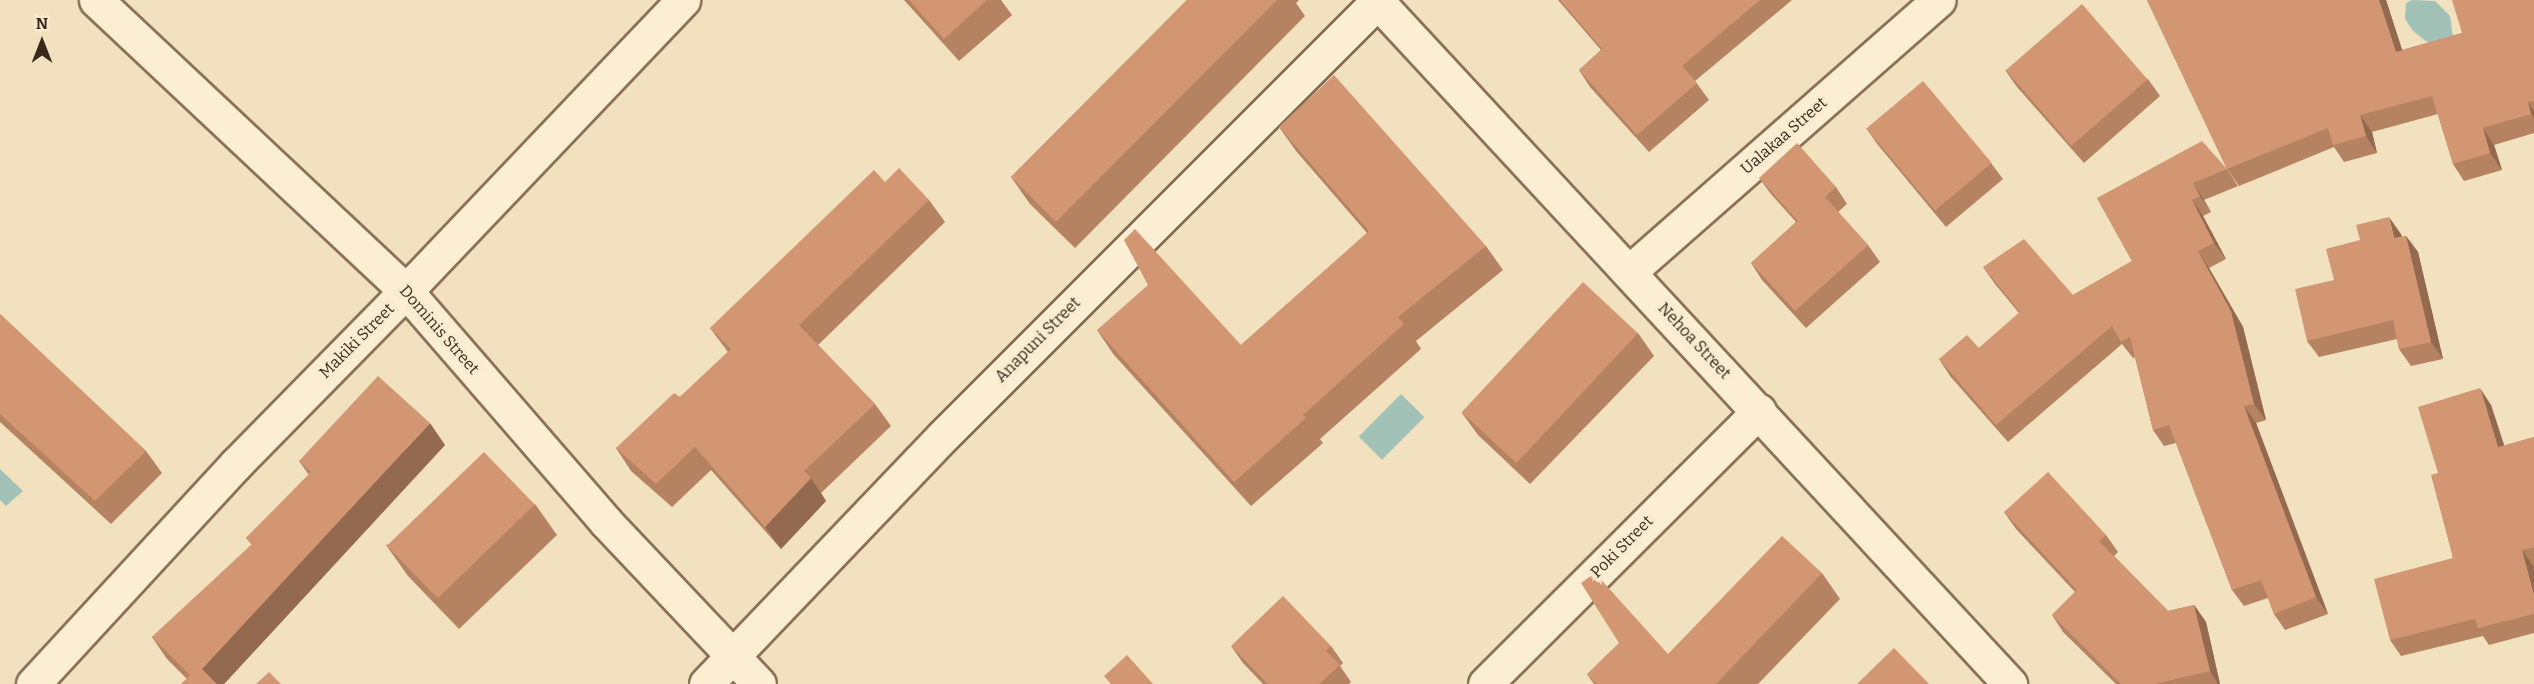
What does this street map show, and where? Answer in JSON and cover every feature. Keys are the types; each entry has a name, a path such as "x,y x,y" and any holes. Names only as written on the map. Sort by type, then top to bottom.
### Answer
{"street":[{"name":"Dominis Street","path":"96,0 406,291 605,521 759,684"},
{"name":"Makiki Street","path":"33,684 236,464 406,291 683,0"},
{"name":"Ualakaa Street","path":"1629,272 1939,0"},
{"name":"Nehoa Street","path":"1376,1 2010,684"},
{"name":"Anapuni Street","path":"706,684 960,419 1376,1"},
{"name":"Poki Street","path":"1485,684 1759,411"}],"water":[{"path":"2412,0 2435,1 2450,16 2453,37 2441,45 2427,42 2413,31 2405,19 2406,3"},
{"path":"1401,394 1424,417 1382,460 1359,436"},
{"path":"0,469 23,491 6,506 0,500"}],"building":[{"path":"909,0 987,0 944,39"},
{"path":"1187,0 1277,0 1056,222 1011,177"},
{"path":"1560,0 1760,0 1682,66 1697,83 1637,135 1579,70 1602,49"},
{"path":"2147,0 2379,0 2396,52 2462,33 2452,0 2534,0 2534,101 2528,102 2531,114 2483,128 2490,153 2453,164 2432,96 2360,115 2366,136 2333,145 2328,128 2227,169"},
{"path":"2082,4 2148,79 2071,146 2006,70"},
{"path":"1334,75 1486,246 1398,317 1404,324 1303,415 1306,418 1234,482 1097,330 1148,285 1124,240 1135,229 1241,345 1369,231 1279,127"},
{"path":"1923,81 1992,163 1935,211 1866,129"},
{"path":"2202,141 2227,169 2193,183 2200,196 2192,200 2214,243 2198,251 2231,311 2254,404 2244,406 2316,597 2274,614 2261,580 2232,590 2169,425 2153,430 2130,337 2121,342 2112,326 1996,425 1939,359 1967,335 1979,348 2020,312 1983,267 2024,239 2073,295 2132,261 2097,198"},
{"path":"1797,143 1836,187 1825,197 1868,245 1795,311 1751,263 1798,221 1759,178"},
{"path":"899,168 929,200 799,325 875,404 804,471 811,478 765,527 695,447 656,484 616,448 674,393 680,397 731,349 710,328 874,170 885,182"},
{"path":"2389,217 2394,238 2406,236 2431,342 2399,349 2393,320 2307,341 2295,289 2334,280 2326,249 2360,240 2356,225"},
{"path":"1583,282 1638,333 1516,463 1462,412"},
{"path":"0,314 146,451 95,501 0,414"},
{"path":"378,376 430,423 202,669 217,684 181,684 190,675 152,637 252,544 246,538 311,472 299,461"},
{"path":"2480,388 2498,447 2534,437 2534,547 2522,550 2534,595 2534,614 2478,628 2475,619 2390,640 2374,579 2453,558 2431,475 2438,473 2418,407"},
{"path":"484,452 535,505 438,598 387,546"},
{"path":"2048,472 2106,535 2099,541 2168,611 2194,605 2210,671 2155,684 2121,684 2052,615 2077,590 2004,512"},
{"path":"1782,536 1822,573 1716,684 1596,684 1587,674 1619,643 1581,583 1595,573 1668,654"},
{"path":"1283,596 1331,646 1326,651 1340,665 1319,684 1268,684 1231,646"},
{"path":"1894,648 1929,684 1857,684"},
{"path":"1127,655 1153,684 1111,684 1104,676"},
{"path":"269,672 281,684 256,684"}]}
